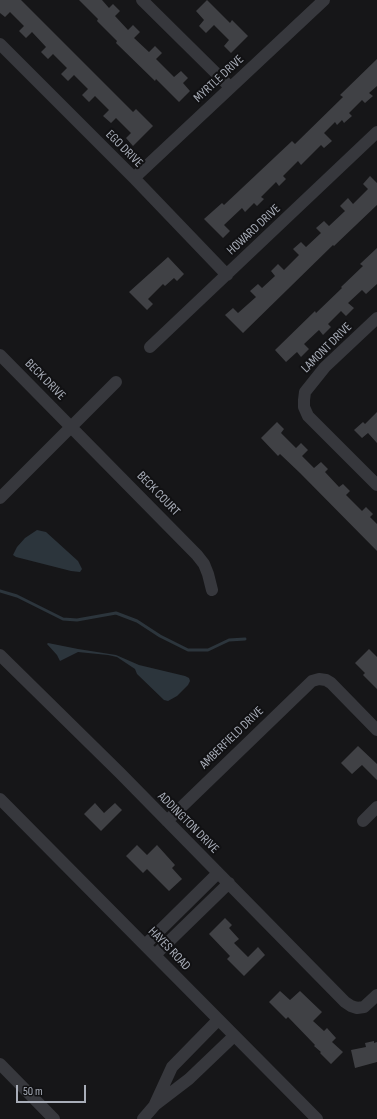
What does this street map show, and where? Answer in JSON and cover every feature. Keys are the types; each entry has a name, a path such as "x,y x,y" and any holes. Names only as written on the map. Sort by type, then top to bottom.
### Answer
{"street":[{"path":"142,0 230,87"},
{"name":"MYRTLE DRIVE","path":"134,178 324,0"},
{"name":"EGO DRIVE","path":"0,44 134,178 227,274"},
{"name":"HOWARD DRIVE","path":"150,347 377,132"},
{"name":"LAMONT DRIVE","path":"377,318 325,367 305,392 304,400 304,408 308,416 377,485"},
{"name":"BECK DRIVE","path":"0,354 72,426"},
{"path":"0,498 116,382"},
{"name":"BECK COURT","path":"72,426 198,555 208,574 212,590"},
{"name":"ADDINGTON DRIVE","path":"0,655 167,821 345,1002 357,1008 364,1007 377,995"},
{"name":"AMBERFIELD DRIVE","path":"167,821 312,681 319,679 326,680 331,683 377,730"},
{"name":"HAYES ROAD","path":"0,799 317,1119"},
{"path":"362,821 377,807"},
{"path":"145,945 218,873"},
{"path":"155,955 228,883"},
{"path":"155,1105 172,1067 218,1020"},
{"path":"142,1119 155,1105 189,1079 234,1036"},
{"path":"0,1064 54,1119"}],"shaded area":[{"path":"37,530 46,532 78,561 82,569 80,572 71,571 13,555 17,547 25,538"},
{"path":"47,644 116,655 139,665 185,676 189,678 190,681 177,696 168,701 164,700 137,674 135,669 117,657 78,652 60,661 57,655"}],"building":[{"path":"0,0 21,0 133,112 136,109 153,126 133,146 126,138 131,133 116,118 111,123 103,116 109,110 95,96 89,102 82,95 88,89 74,75 68,81 61,74 67,68 53,54 48,59 41,52 46,47 32,32 26,38 19,31 24,26 10,12 5,17 0,13"},
{"path":"79,0 102,0 109,8 113,4 120,11 115,16 128,30 133,25 140,32 134,38 149,52 155,46 162,53 156,59 174,77 181,71 188,78 183,83 190,91 179,102 116,43 117,41"},
{"path":"207,0 230,23 232,20 248,36 231,53 224,46 229,40 214,25 206,33 199,26 204,20 196,11"},
{"path":"377,59 377,86 369,93 373,96 365,103 362,100 349,113 352,116 344,123 342,120 337,125 335,122 324,133 332,141 324,148 321,145 301,165 298,161 283,176 286,179 279,186 276,182 261,197 264,199 257,206 254,203 245,212 242,208 224,225 230,231 223,238 204,219 222,203 224,205 292,141 295,144 343,97 340,95"},
{"path":"370,176 377,183 377,205 334,246 333,245 243,333 225,315 233,308 238,313 256,297 250,291 258,284 262,288 275,276 271,271 278,264 284,270 299,255 293,249 301,242 306,247 321,233 316,228 324,221 329,226 345,211 340,206 348,198 353,204 368,189 363,184"},
{"path":"377,248 377,284 366,294 362,290 348,303 354,308 346,316 341,311 328,324 331,327 323,335 319,330 304,344 309,349 301,357 297,352 286,362 275,350 315,311 316,313 342,288 341,287 363,266 360,264"},
{"path":"168,257 184,274 177,281 174,278 165,286 163,284 148,299 153,304 147,310 129,292"},
{"path":"377,412 377,443 368,433 362,438 354,430 363,422 365,424"},
{"path":"277,422 284,429 281,433 296,448 301,443 308,450 302,456 314,468 321,462 328,469 325,472 339,487 343,484 350,491 346,495 362,511 366,507 373,514 370,517 377,524 377,551 300,473 280,454 278,456 261,438"},
{"path":"369,649 377,657 377,689 363,675 365,673 355,663"},
{"path":"358,746 377,764 377,780 362,765 352,774 341,763"},
{"path":"95,803 104,813 115,803 122,810 101,831 84,814"},
{"path":"137,845 147,855 157,845 175,865 172,868 182,879 169,891 147,869 143,873 126,856"},
{"path":"225,918 232,925 229,928 239,939 234,943 248,957 258,947 265,955 244,976 227,959 230,956 209,934"},
{"path":"280,991 290,1000 300,991 322,1012 313,1021 324,1031 327,1028 336,1038 332,1042 343,1052 331,1064 288,1017 286,1019 269,1002"},
{"path":"374,1041 374,1043 377,1042 377,1062 355,1068 351,1050 366,1047 365,1043"}],"waterway":[{"path":"0,591 17,596 63,619 77,620 116,613 137,621 160,636 188,650 208,650 229,640 245,639"}]}
